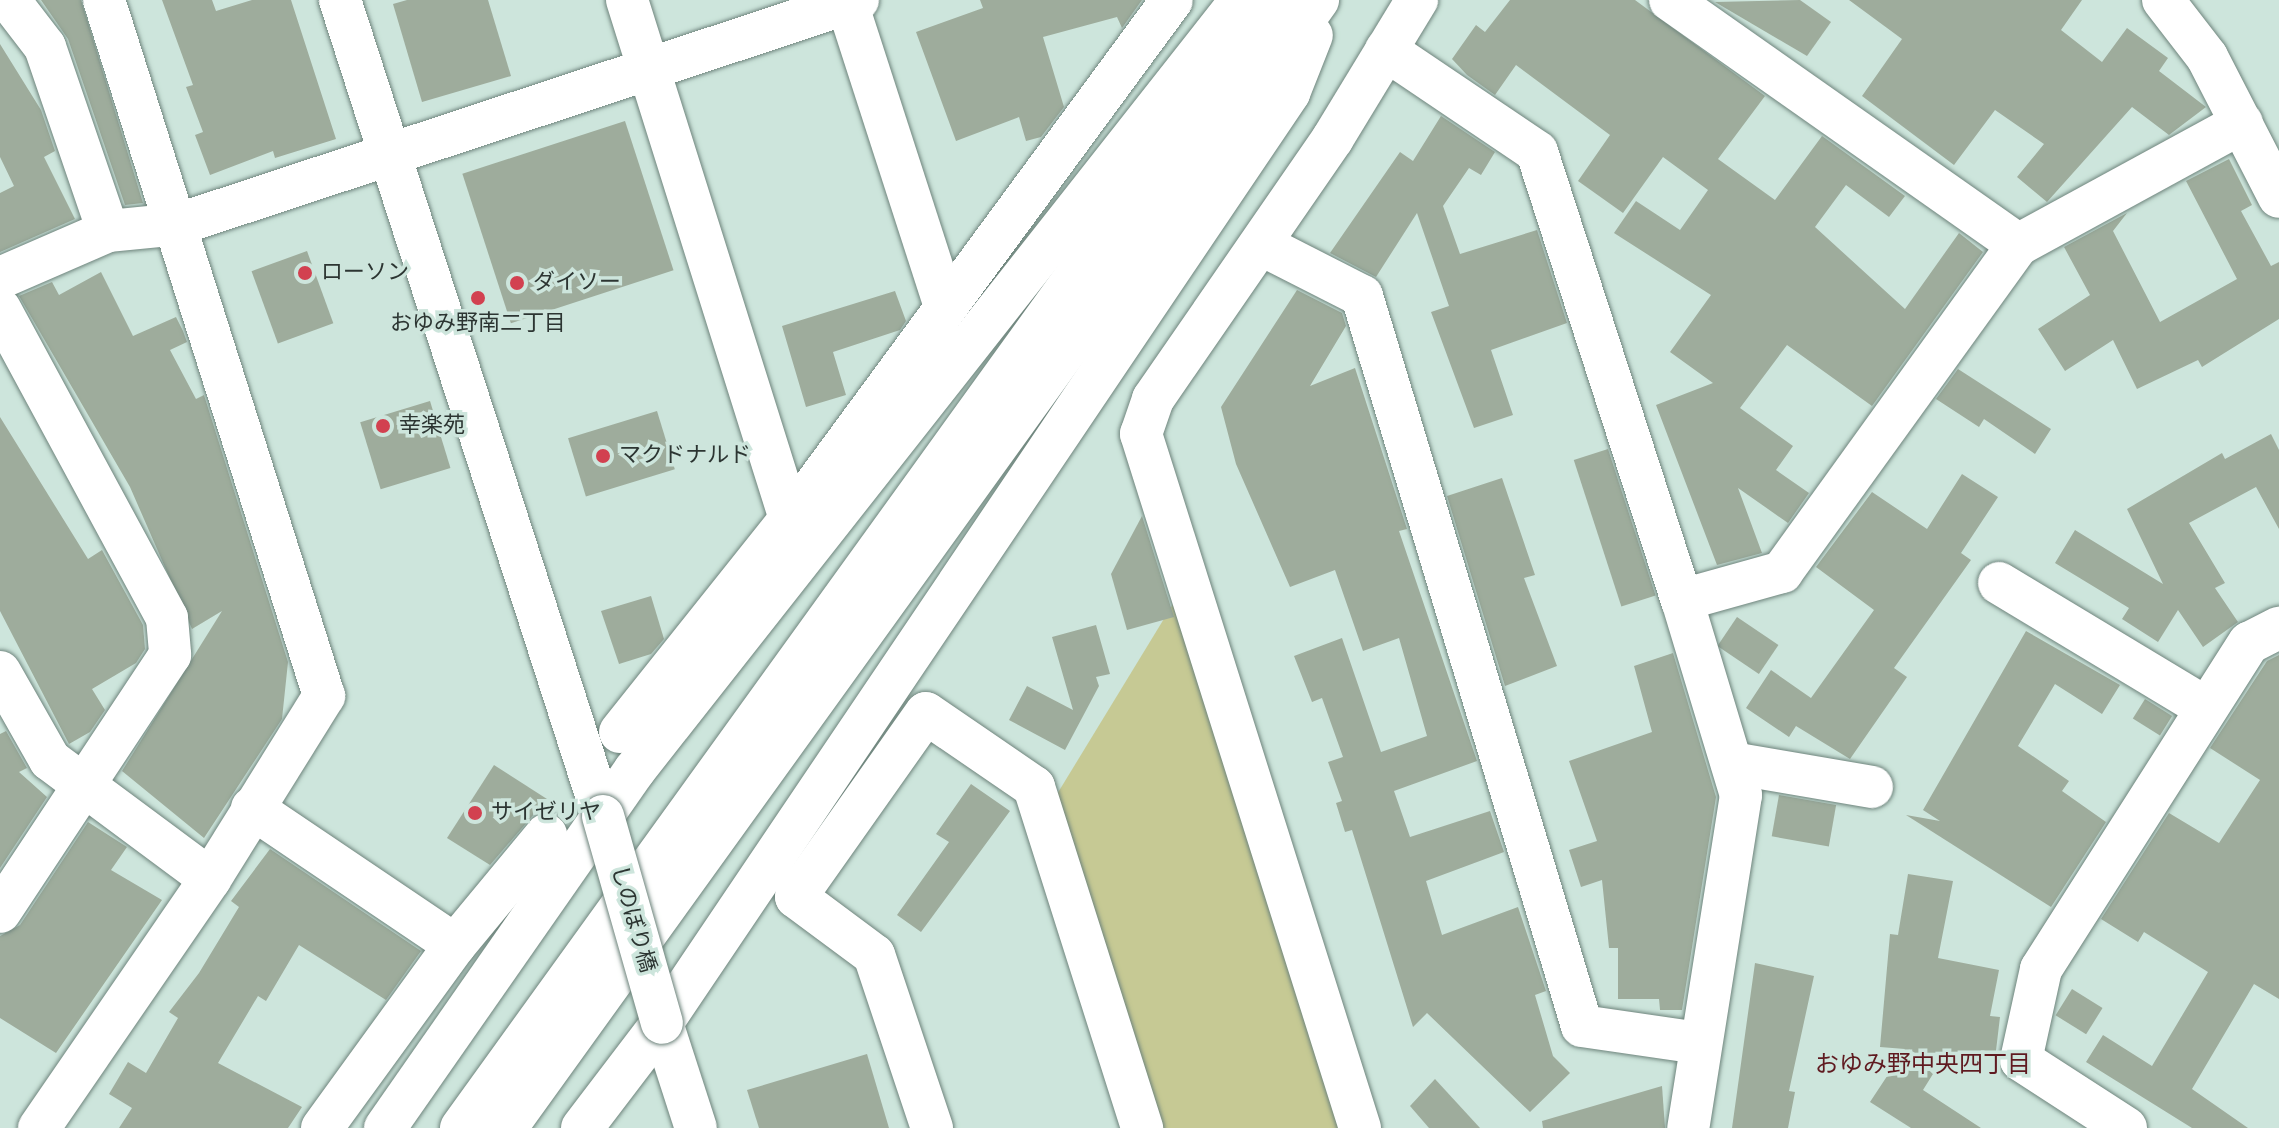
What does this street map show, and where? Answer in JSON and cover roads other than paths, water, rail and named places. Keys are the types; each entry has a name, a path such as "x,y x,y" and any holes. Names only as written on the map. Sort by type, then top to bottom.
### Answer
{"street":[{"path":"9,0 45,47 108,231"},
{"path":"39,1128 210,879 324,696 179,224 104,0"},
{"name":"しのぼり橋","path":"340,0 603,816 662,1023 696,1128"},
{"path":"627,0 790,519"},
{"path":"620,732 790,519 944,303 1172,0"},
{"path":"385,1128 603,816 1241,0"},
{"path":"461,1128 1275,0"},
{"path":"506,1128 1318,0"},
{"path":"582,1128 662,1023 1289,93 1325,0"},
{"path":"1360,1128 1141,434 1153,399 1262,245 1417,0"},
{"path":"1670,0 2018,245"},
{"path":"2163,0 2207,57 2279,197"},
{"path":"0,278 108,231 179,224 850,1 944,303"},
{"path":"1386,50 1537,152 1682,600 1741,795 1699,1043 1688,1128"},
{"path":"1682,600 1782,572 2018,245 2242,123"},
{"path":"1262,245 1362,296 1582,1026 1699,1043"},
{"path":"0,309 167,618 170,655 0,912"},
{"path":"1999,583 2206,708"},
{"path":"2126,1128 2021,1060 2041,969 2249,643 2279,628"},
{"path":"0,672 50,760 210,879"},
{"path":"932,1128 874,955 796,897 926,713 1034,787 1142,1128"},
{"path":"1732,763 1872,787"},
{"path":"252,808 455,945"},
{"path":"322,1128 455,945 546,835"}],"place":[{"name":"ローソン","path":"305,273"},
{"name":"ダイソー","path":"517,283"},
{"name":"おゆみ野南二丁目","path":"478,298"},
{"name":"幸楽苑","path":"383,426"},
{"name":"マクドナルド","path":"603,456"},
{"name":"サイゼリヤ","path":"475,813"}],"district":[{"name":"おゆみ野中央四丁目","path":"1923,1065"}]}
